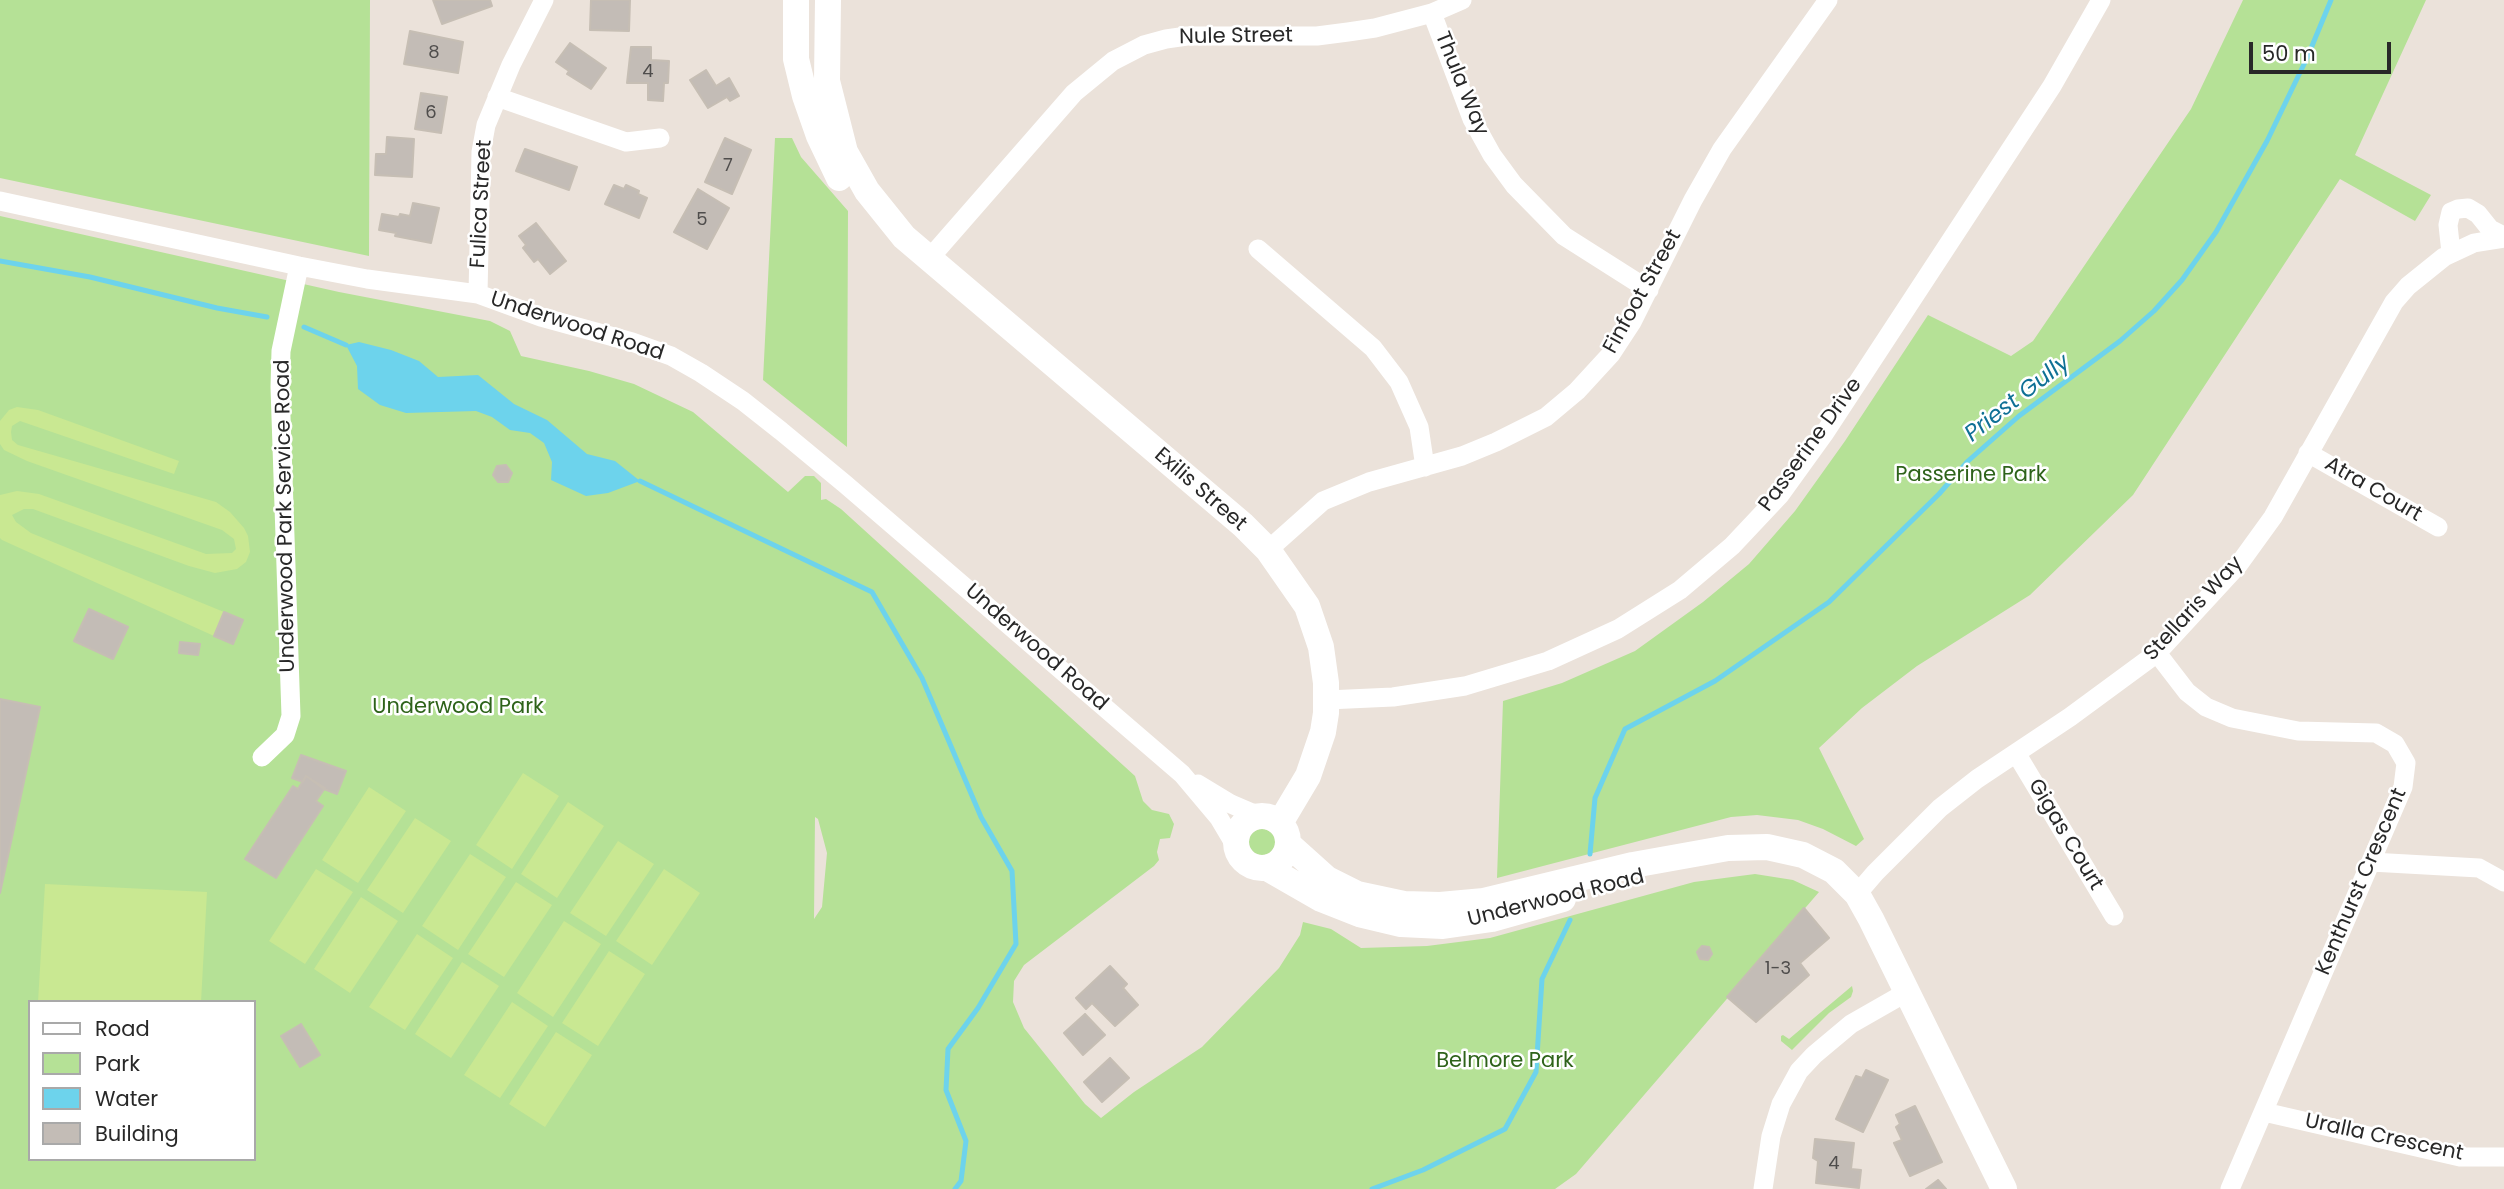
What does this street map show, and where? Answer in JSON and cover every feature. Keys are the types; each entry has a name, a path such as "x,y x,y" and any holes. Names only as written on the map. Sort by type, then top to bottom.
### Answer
{"street":[{"name":"Fulica Street","path":"478,294 481,152 486,125 544,0"},
{"name":"Exilis Street","path":"796,0 796,59 819,136 838,176 850,193 890,232 904,237"},
{"name":"Exilis Street","path":"828,0 827,81 845,152 867,191 904,237 1243,525 1268,550 1296,586 1307,606 1316,628 1324,668 1326,700 1323,732 1308,776 1276,828"},
{"name":"Nule Street","path":"929,259 1074,93 1113,61 1144,45 1187,36 1317,36 1375,28 1432,13 1462,0"},
{"name":"Finfoot Street","path":"1268,550 1324,501 1369,482 1462,456 1546,417 1577,391 1611,354 1722,149 1828,0"},
{"name":"Passerine Drive","path":"1326,700 1393,697 1465,686 1548,661 1618,629 1680,590 1732,546 1780,495 1824,434 2052,86 2101,0"},
{"name":"Thula Way","path":"1432,13 1472,119 1514,185 1564,236 1648,290"},
{"path":"497,97 625,142 660,138"},
{"name":"Underwood Road","path":"0,201 299,266 367,279 478,294 541,317 632,342 671,356 733,394 845,484 1182,774 1219,818 1246,864 1267,868 1321,899 1359,914 1401,924 1443,926 1492,919 1636,879 1728,848"},
{"name":"Stellaris Way","path":"2451,253 2448,225 2451,212 2458,209 2468,208 2478,214 2490,229 2504,237"},
{"name":"Stellaris Way","path":"1857,894 1940,808 2157,653 2239,564 2273,517 2394,302 2408,286 2451,253 2474,243 2504,237"},
{"path":"1258,249 1373,348 1399,382 1419,426 1425,467"},
{"name":"Underwood Park Service Road","path":"262,757 285,735 291,716 280,387 281,351 299,266"},
{"name":"Atra Court","path":"2308,453 2438,527"},
{"name":"Kenthurst Crescent","path":"2157,653 2187,692 2206,708 2232,718 2298,731 2376,733 2395,744 2406,763 2403,787 2230,1189"},
{"name":"Gigas Court","path":"2016,753 2114,916"},
{"name":"Underwood Road","path":"1182,774 1276,828 1328,879 1357,894 1404,904 1440,905 1483,901 1633,865 1728,848 1767,846 1803,855 1834,871 1857,894 2004,1189"},
{"path":"1235,845 1240,827 1246,820 1276,828 1283,858 1267,868"},
{"path":"2371,862 2479,869 2504,882"},
{"path":"1763,1189 1771,1136 1781,1104 1799,1071 1851,1024 1907,992"},
{"name":"Uralla Crescent","path":"2264,1112 2460,1157 2504,1157"}],"green space":[{"path":"0,0 370,0 369,256 0,178"},
{"name":"Passerine Park","path":"2243,0 2426,0 2355,155 2431,195 2415,221 2340,179 2133,495 2030,595 1917,666 1862,708 1819,748 1864,839 1856,846 1798,820 1757,815 1731,817 1497,878 1503,701 1562,683 1635,651 1703,602 1749,564 1795,511 1928,315 2011,356 2033,341 2191,109"},
{"path":"775,138 792,138 801,157 848,211 847,447 763,380"},
{"name":"Underwood Park","path":"0,216 339,292 490,321 510,331 521,356 634,384 693,412 788,492 805,476 814,476 821,483 821,500 826,499 841,509 1135,776 1143,801 1152,810 1169,814 1174,824 1170,838 1160,839 1157,852 1159,860 1154,866 1024,965 1014,981 1013,1002 1024,1028 1085,1104 1101,1118 1134,1092 1202,1047 1279,968 1300,935 1303,922 1331,929 1361,948 1427,946 1490,938 1694,882 1755,874 1793,880 1819,892 1576,1174 1555,1189 0,1189","holes":["815,817 818,819 827,853 822,907 814,919"]},
{"path":"17,407 38,410 179,461 174,474 20,421 12,426 11,432 12,440 18,445 216,502 230,512 244,528 250,552 246,562 237,569 215,573 33,509 24,509 12,515 16,522 31,533 224,612 214,636 0,538 0,495 17,491 39,494 206,554 232,553 236,549 234,539 222,530 27,461 4,450 0,444 0,421 9,410"},
{"path":"523,773 559,796 512,869 476,845"},
{"path":"369,787 406,811 358,883 322,860"},
{"path":"568,802 604,826 557,898 521,874"},
{"path":"415,818 451,841 403,913 367,890"},
{"path":"1262,829 1272,832 1275,842 1272,852 1262,855 1252,852 1249,842 1252,832"},
{"path":"618,841 654,864 606,936 570,913"},
{"path":"470,854 506,877 458,950 422,926"},
{"path":"316,869 353,892 305,964 269,941"},
{"path":"664,869 700,893 652,965 616,941"},
{"path":"516,882 552,905 504,977 468,954"},
{"path":"45,884 207,892 201,1000 38,1000"},
{"path":"361,897 398,921 350,993 314,969"},
{"path":"564,921 601,944 553,1017 517,993"},
{"path":"417,934 453,958 405,1030 369,1007"},
{"path":"609,951 645,974 598,1046 562,1023"},
{"path":"462,962 499,986 451,1058 415,1034"},
{"path":"1852,986 1851,997 1829,1013 1792,1050 1781,1041 1781,1036 1789,1039"},
{"path":"512,1002 548,1026 500,1098 464,1075"},
{"path":"556,1032 592,1055 545,1127 509,1104"}],"water":[{"path":"359,342 419,361 438,377 478,375 514,404 547,420 587,454 615,461 640,481 608,493 586,496 551,480 552,462 544,443 530,433 510,430 492,417 476,411 406,413 380,405 358,389 357,366 346,345"}],"building":[{"path":"433,0 490,0 492,6 442,24"},
{"path":"591,0 630,0 629,31 590,30"},
{"path":"410,31 463,42 458,73 404,64"},
{"path":"570,43 606,68 591,89 567,74 569,71 556,62"},
{"path":"631,47 651,47 651,60 669,61 668,83 664,83 663,101 648,100 648,83 627,83"},
{"path":"706,70 716,86 729,78 739,96 730,101 727,97 708,108 690,80"},
{"path":"421,93 447,97 441,133 415,129"},
{"path":"387,137 414,139 412,177 375,175 376,154 386,154"},
{"path":"725,138 751,150 732,194 705,182"},
{"path":"525,149 577,167 569,190 516,171"},
{"path":"614,185 624,189 626,185 647,198 639,218 605,204"},
{"path":"698,189 729,208 707,249 674,232"},
{"path":"413,203 439,208 431,243 379,230 382,214 410,216"},
{"path":"536,223 566,261 550,274 538,259 534,262 523,248 526,245 519,236"},
{"path":"506,465 512,473 508,482 498,482 493,475 497,466"},
{"path":"89,609 128,627 113,659 74,641"},
{"path":"224,612 243,620 233,644 214,636"},
{"path":"180,642 200,644 198,655 179,653"},
{"path":"0,699 40,707 0,893"},
{"path":"301,755 346,771 337,794 324,789 306,776 303,782 292,778"},
{"path":"306,776 325,788 316,801 323,806 276,878 245,859 293,786 298,789"},
{"path":"1804,908 1829,938 1800,963 1809,975 1756,1022 1727,997"},
{"path":"1702,946 1709,947 1712,954 1708,960 1700,959 1697,952"},
{"path":"1110,966 1127,984 1123,988 1138,1005 1115,1026 1092,1003 1086,1009 1076,998"},
{"path":"1085,1014 1105,1035 1083,1055 1064,1033"},
{"path":"301,1024 320,1055 300,1067 281,1036"},
{"path":"1110,1058 1129,1078 1102,1102 1084,1082"},
{"path":"1866,1070 1888,1080 1863,1132 1836,1119 1856,1076 1862,1078"},
{"path":"1915,1106 1942,1162 1910,1176 1894,1143 1902,1140 1896,1127 1900,1124 1896,1115"},
{"path":"1815,1139 1854,1143 1851,1169 1861,1170 1859,1188 1816,1183 1818,1161 1813,1158"},
{"path":"1938,1180 1946,1189 1926,1189"}],"waterway":[{"name":"Priest Gully","path":"1590,854 1595,798 1625,729 1715,681 1829,602 1939,494 1968,461 2019,416 2120,341 2154,311 2182,280 2216,232 2267,141 2307,58 2331,0"},
{"path":"0,261 90,277 217,308 267,317"},
{"path":"304,327 346,345"},
{"path":"640,481 872,592 922,678 981,817 1012,871 1016,944 978,1008 948,1049 946,1090 966,1141 961,1181 955,1189"},
{"name":"Priest Gully","path":"1372,1189 1423,1170 1505,1129 1536,1072 1542,979 1570,920"}],"park label":[{"name":"Belmore Park","path":"1505,1062"}]}
